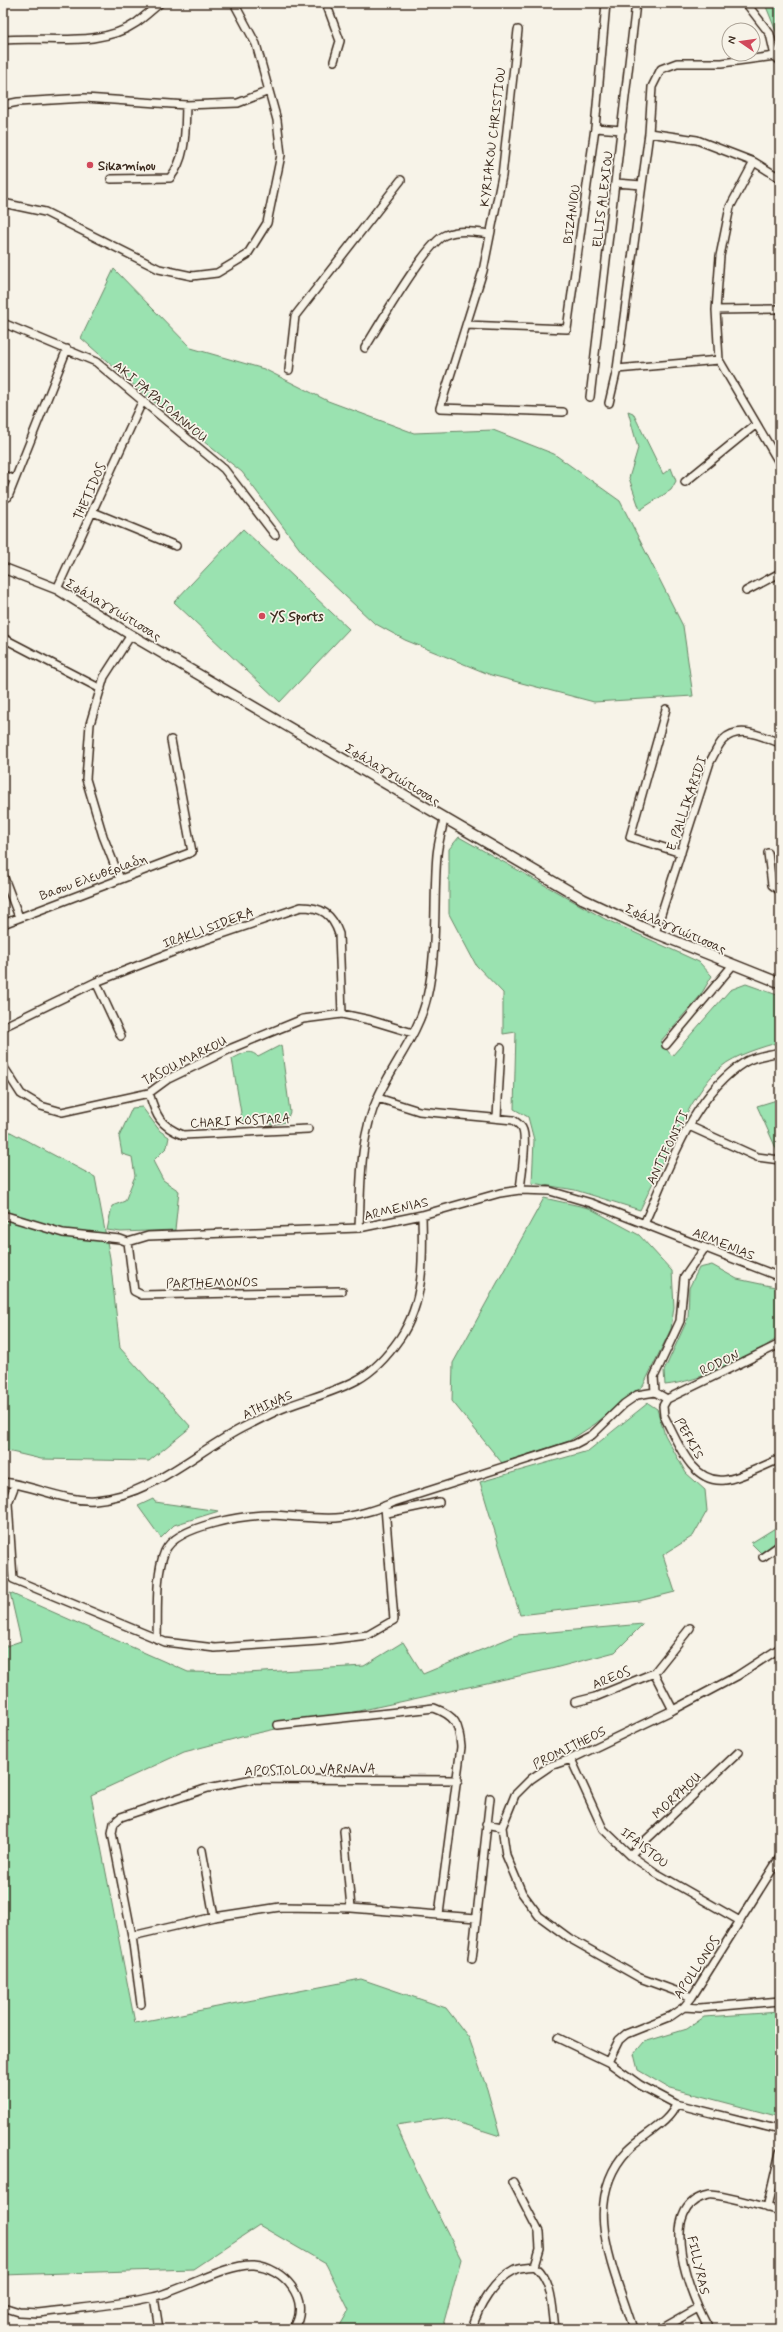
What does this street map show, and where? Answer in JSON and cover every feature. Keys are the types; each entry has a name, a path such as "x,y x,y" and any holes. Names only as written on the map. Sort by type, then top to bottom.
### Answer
{"street":[{"path":"3,40 28,37 95,39 117,33 136,24 160,3"},
{"path":"3,203 45,212 159,269 192,276 217,273 246,255 268,224 280,155 278,120 256,44 234,3"},
{"path":"326,3 340,41 334,60"},
{"name":"BIZANIOU","path":"466,325 567,329 595,128 606,3"},
{"name":"ELLIS ALEXIOU","path":"590,397 636,3"},
{"path":"609,403 617,369 649,133 652,87 661,69 677,63 722,63 778,58 770,34 746,3"},
{"name":"KYRIAKOU CHRISTIOU","path":"518,30 502,176 483,271 440,408 563,412"},
{"path":"3,105 18,102 85,98 186,105 238,103 269,91"},
{"path":"111,179 170,178 176,172 184,150 186,105"},
{"path":"595,128 622,130"},
{"path":"649,133 697,140 754,162 780,178"},
{"path":"754,162 730,207 720,256 716,310 720,360 755,425 780,464"},
{"path":"289,370 295,316 402,180"},
{"path":"616,183 642,185"},
{"path":"364,348 422,258 443,236 462,230 490,234"},
{"path":"716,310 777,309"},
{"name":"AKI PAPAIOANNOU","path":"3,322 15,330 67,349 96,362 224,469 275,535"},
{"path":"8,497 13,479 67,349"},
{"path":"617,369 720,360"},
{"name":"THETIDOS","path":"57,589 142,402"},
{"path":"685,482 755,425"},
{"path":"3,474 13,479"},
{"path":"93,512 176,546"},
{"name":"Σφάλαγγιώτισσας","path":"3,568 57,589 131,635 444,819 590,902 655,933 732,966 780,983"},
{"path":"746,591 780,573"},
{"path":"120,879 102,836 86,779 90,724 104,677 131,635"},
{"path":"3,638 101,689"},
{"path":"666,709 630,837 681,853"},
{"name":"E. PALLIKARIDI","path":"655,933 710,762 723,740 736,732 750,733 780,743"},
{"name":"Βασου Ελευθεριαδη","path":"3,924 192,852 171,740"},
{"path":"359,1228 362,1163 367,1130 378,1098 413,1033 427,998 432,964 437,854 444,819"},
{"path":"768,853 772,885 780,891"},
{"path":"3,876 19,917"},
{"name":"IRAKLI SIDERA","path":"3,1027 96,982 193,944 300,907 313,907 326,912 334,921 339,934 342,1014"},
{"path":"666,1045 732,966"},
{"path":"96,982 121,1036"},
{"name":"TASOU MARKOU","path":"3,1066 21,1094 40,1106 62,1112 149,1093 168,1079 280,1028 304,1019 342,1014 370,1020 413,1033"},
{"path":"497,1117 501,1048"},
{"name":"ANTIFONITI","path":"644,1224 689,1126 716,1085 746,1061 780,1052"},
{"name":"CHARI KOSTARA","path":"149,1093 155,1112 168,1129 183,1135 308,1129"},
{"path":"378,1098 419,1111 497,1117 513,1120 522,1128 526,1140 522,1157 520,1190"},
{"path":"689,1126 757,1157 780,1160"},
{"name":"ARMENIAS","path":"3,1215 62,1232 120,1239 128,1242 148,1236 359,1228 422,1215 500,1193 520,1190 550,1191 591,1203 780,1277"},
{"name":"ATHINAS","path":"3,1482 55,1494 94,1500 141,1489 160,1480 246,1426 284,1408 358,1380 382,1361 396,1343 414,1308 420,1287 423,1264 422,1215"},
{"name":"PARTHEMONOS","path":"128,1242 134,1291 142,1295 342,1291"},
{"path":"655,1392 654,1377 680,1321 684,1278 704,1248"},
{"name":"RODON","path":"667,1399 780,1344"},
{"path":"15,1484 8,1503 13,1579 166,1642 215,1648 319,1641 368,1635 394,1620 386,1510 394,1502 575,1444 592,1435 624,1404 637,1396 655,1392 667,1399"},
{"name":"PEFKIS","path":"667,1399 663,1406 664,1416 691,1466 707,1478 726,1480 780,1459"},
{"path":"157,1639 160,1572 166,1550 182,1534 228,1520 270,1515 337,1518 439,1502"},
{"path":"763,1557 780,1545"},
{"name":"AREOS","path":"576,1702 595,1697 654,1672 690,1628"},
{"name":"PROMITHEOS","path":"502,1827 515,1795 531,1779 550,1766 571,1759 673,1710 737,1676 780,1648"},
{"path":"654,1672 673,1710"},
{"path":"278,1725 434,1708 448,1713 459,1727 461,1747 440,1914"},
{"name":"MORPHOU","path":"630,1855 739,1752"},
{"name":"IFAISTOU","path":"571,1759 603,1829 630,1855 656,1873 740,1921"},
{"name":"APOSTOLOU VARNAVA","path":"141,2004 132,1936 112,1834 114,1823 121,1817 208,1788 253,1779 458,1780"},
{"path":"472,1959 490,1798"},
{"path":"486,1824 502,1827 506,1855 522,1893 539,1916 569,1938 640,1978 692,1997"},
{"path":"344,1831 351,1908"},
{"path":"202,1850 214,1917"},
{"name":"APOLLONOS","path":"608,2062 619,2040 626,2034 671,2016 684,2007 692,1997 779,1861"},
{"path":"132,1936 214,1917 280,1906 351,1908 476,1918"},
{"path":"684,2007 700,2008 780,2001"},
{"path":"558,2038 608,2062 640,2084 676,2104 780,2130"},
{"path":"633,2329 603,2232 603,2199 611,2172 628,2150 670,2116 676,2104"},
{"path":"767,2208 780,2152"},
{"path":"513,2182 539,2232 540,2248 535,2266"},
{"name":"FILLYRAS","path":"709,2329 698,2308 678,2239 682,2214 693,2200 710,2194 780,2211"},
{"path":"3,2307 19,2312 38,2313 154,2297 225,2270 253,2264 274,2269 290,2282 300,2302 297,2324 293,2329"},
{"path":"472,2329 476,2315 494,2287 516,2269 535,2266 544,2273 549,2284 555,2329"},
{"path":"154,2297 159,2329"},
{"path":"661,2329 698,2308"}],"green space":[{"path":"780,3 780,41 765,4"},
{"path":"114,269 191,348 264,369 328,401 414,433 493,430 554,454 620,501 683,626 693,696 594,702 491,675 405,640 374,623 311,564 242,472 144,394 81,338"},
{"path":"628,411 633,413 663,474 671,468 676,481 671,490 640,510 629,478 638,448"},
{"name":"YS Sports","path":"243,529 349,629 280,702 174,602"},
{"path":"459,837 605,919 699,962 712,976 700,996 660,1042 672,1056 730,990 746,984 780,996 780,1042 741,1055 721,1067 709,1079 698,1095 676,1134 640,1210 575,1190 532,1183 534,1140 528,1117 514,1109 516,1032 503,1034 503,993 476,965 449,914 449,849"},
{"path":"281,1045 290,1112 286,1122 271,1125 268,1117 248,1118 246,1125 243,1125 232,1059 249,1052 258,1057"},
{"path":"780,1099 780,1157 757,1106"},
{"path":"142,1107 160,1131 169,1137 167,1147 153,1161 163,1180 179,1191 175,1230 121,1232 107,1230 112,1206 125,1201 135,1176 132,1157 122,1154 119,1137 132,1108"},
{"path":"3,1128 95,1177 110,1258 120,1348 191,1427 149,1461 41,1459 3,1450"},
{"path":"544,1198 589,1208 639,1235 672,1271 674,1307 671,1329 643,1386 595,1424 569,1441 502,1463 452,1401 453,1363"},
{"path":"712,1265 737,1279 780,1288 780,1336 755,1352 709,1374 678,1383 665,1385 664,1371 688,1318 689,1288 699,1268"},
{"path":"648,1403 657,1409 665,1435 686,1473 705,1490 707,1511 693,1536 663,1555 675,1592 639,1601 520,1615 480,1482 588,1451"},
{"path":"153,1499 155,1502 219,1511 174,1525 161,1538 138,1506"},
{"path":"780,1525 780,1539 761,1553 751,1543"},
{"path":"10,1593 188,1672 247,1673 364,1666 403,1642 423,1674 517,1635 643,1624 615,1652 551,1669 253,1734 184,1752 91,1795 135,2023 361,1979 446,2008 469,2038 487,2089 500,2136 444,2118 396,2125 418,2174 461,2259 442,2329 338,2329 349,2310 326,2264 259,2225 193,2269 3,2275 3,1647 21,1641"},
{"path":"780,2012 780,2117 667,2087 638,2070 634,2054 644,2042 687,2029 704,2017"}],"place":[{"name":"Sikaminou","path":"90,165"},
{"name":"YS Sports","path":"262,616"}]}
